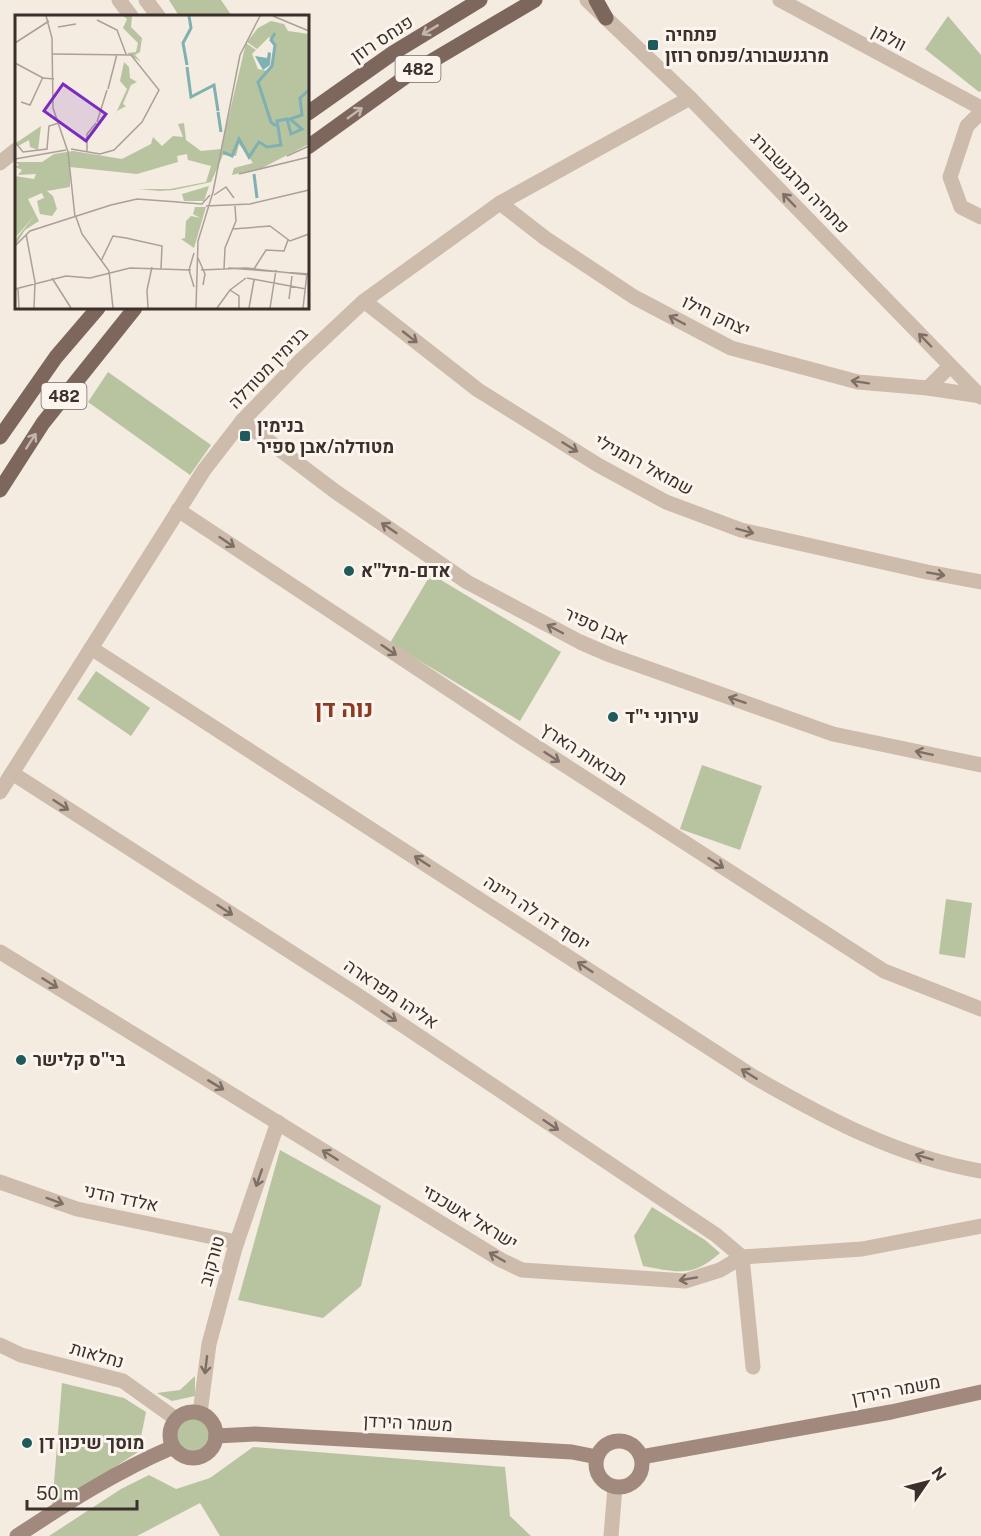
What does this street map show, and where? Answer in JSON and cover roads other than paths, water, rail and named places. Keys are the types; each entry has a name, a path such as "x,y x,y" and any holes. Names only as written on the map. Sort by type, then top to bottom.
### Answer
{"main road":[{"name":"פנחס רוזן","path":"309,112 393,53 480,0"},
{"name":"482","path":"309,146 408,75 535,0"},
{"path":"596,0 606,18"},
{"name":"482","path":"0,438 56,357 97,309"},
{"name":"482","path":"0,490 42,423 134,309"}],"street":[{"path":"119,0 130,15"},
{"path":"146,0 157,15"},
{"name":"פתחיה מרגנשבורג","path":"587,0 690,98 981,396"},
{"name":"וולמן","path":"780,0 981,110 967,126 950,177 961,207 981,217"},
{"name":"בנימין מטודלה","path":"0,792 204,470 242,421 300,361 364,301 500,203 690,98"},
{"path":"0,162 15,151"},
{"name":"יצחק חילו","path":"500,203 544,238 634,297 730,348 858,382 928,388 981,396"},
{"name":"שמואל רומנילי","path":"364,301 478,390 598,465 666,502 741,530 981,582"},
{"path":"928,388 950,366"},
{"name":"אבן ספיר","path":"242,421 336,492 467,582 587,646 833,734 981,765"},
{"name":"תבואות הארץ","path":"178,510 518,735 884,971 981,1009"},
{"name":"יוסף דה לה ריינה","path":"90,648 754,1077 807,1107 888,1146 954,1166 981,1171"},
{"name":"אליהו מפרארה","path":"12,773 362,998 716,1235 742,1257"},
{"name":"ישראל אשכנזי","path":"0,952 501,1260 522,1270 685,1281 720,1270 742,1257 862,1249 981,1226"},
{"name":"טורקוב","path":"200,1413 209,1344 237,1242 278,1122"},
{"name":"אלדד הדני","path":"0,1182 76,1209 237,1242"},
{"path":"742,1257 753,1367"},
{"name":"נחלאות","path":"0,1345 21,1355 123,1381 176,1419"},
{"name":"משמר הירדן","path":"641,1457 891,1412 981,1392"},
{"path":"187,1413 200,1413 211,1422 216,1436 211,1450 198,1458 184,1457 170,1441 170,1429 176,1419 187,1413"},
{"name":"משמר הירדן","path":"216,1436 267,1434 572,1452 597,1457"},
{"path":"619,1441 633,1446 641,1457 640,1473 636,1479 623,1487 615,1487 601,1479 597,1472 597,1457 605,1445 619,1441"},
{"path":"17,1536 100,1483 173,1447"},
{"path":"611,1536 615,1487"}],"place":[{"name":"פתחיה מרגנשבורג/פנחס רוזן","path":"653,45"},
{"name":"בנימין מטודלה/אבן ספיר","path":"245,436"},
{"name":"אדם-מיל\"א","path":"349,571"},
{"name":"עירוני י\"ד","path":"613,717"},
{"name":"בי\"ס קלישר","path":"21,1060"},
{"name":"מוסך שיכון דן","path":"27,1443"}],"district":[{"name":"נוה דן","path":"344,709"}]}
